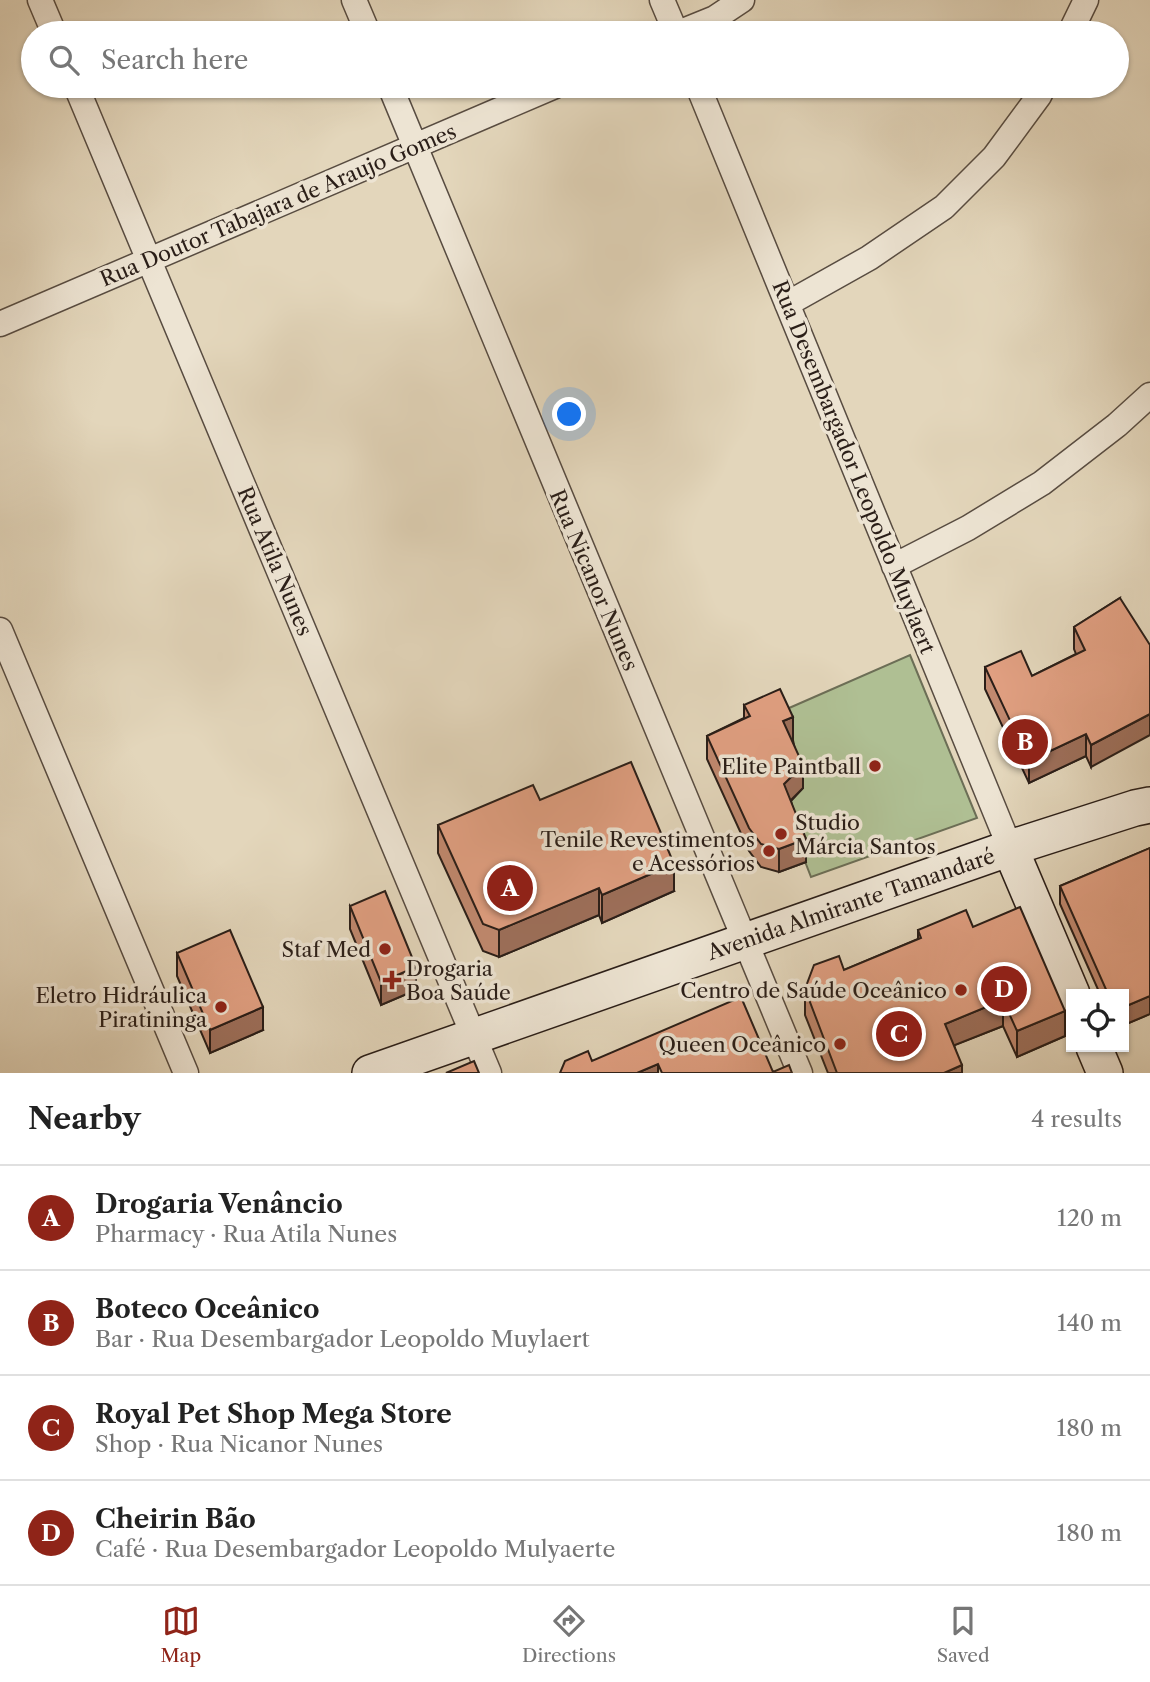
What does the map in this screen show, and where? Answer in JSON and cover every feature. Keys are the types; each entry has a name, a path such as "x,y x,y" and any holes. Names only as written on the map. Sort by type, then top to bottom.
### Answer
{"street":[{"path":"40,0 49,21"},
{"path":"354,0 363,21"},
{"path":"662,0 672,21"},
{"path":"707,21 742,0"},
{"path":"1076,21 1086,0"},
{"name":"Rua Atila Nunes","path":"81,98 474,1037"},
{"name":"Rua Nicanor Nunes","path":"395,98 800,1073"},
{"name":"Rua Doutor Tabajara de Araujo Gomes","path":"0,324 527,98"},
{"name":"Rua Desembargador Leopoldo Muylaert","path":"703,98 1010,848"},
{"path":"787,304 869,258 944,207 994,156 1038,98"},
{"path":"894,566 968,528 1042,483 1118,425 1150,395"},
{"path":"0,630 186,1073"},
{"name":"Avenida Almirante Tamandaré","path":"370,1073 1145,803"},
{"path":"1010,848 1070,989"},
{"path":"474,1037 489,1073"},
{"path":"1096,1052 1105,1073"}],"green space":[{"name":"Elite Paintball","path":"910,655 977,818 811,877 784,807 780,712"}],"building":[{"path":"1120,598 1150,645 1150,714 1091,745 1086,734 1029,761 985,667 1021,651 1032,676 1085,650 1074,627"},
{"path":"780,689 793,717 783,721 803,765 784,784 806,839 779,849 761,844 749,828 707,736 750,716 744,705"},
{"path":"631,762 674,864 602,895 599,888 499,930 483,924 438,825 533,785 540,800"},
{"path":"1150,848 1150,996 1129,1005 1129,989 1106,989 1060,886"},
{"path":"385,891 416,967 381,982 350,906"},
{"path":"1020,907 1065,1011 1017,1031 1003,1000 945,1024 962,1065 944,1073 837,1073 805,989 814,965 839,956 844,970 921,938 918,930 966,910 973,927"},
{"path":"230,930 263,1007 210,1030 177,953"},
{"path":"741,997 773,1072 789,1065 792,1073 662,1073 658,1064 637,1073 560,1073 565,1061 588,1051 592,1061"},
{"path":"474,1061 479,1073 446,1073"}],"place":[{"name":"Boteco Oceânico","path":"1025,742"},
{"name":"Elite Paintball","path":"875,766"},
{"name":"Studio Márcia Santos","path":"781,834"},
{"name":"Tenile Revestimentos e Acessórios","path":"769,851"},
{"name":"Drogaria Venâncio","path":"510,888"},
{"name":"Staf Med","path":"385,949"},
{"name":"Drogaria Boa Saúde","path":"392,980"},
{"name":"Cheirin Bão","path":"1004,989"},
{"name":"Centro de Saúde Oceânico","path":"961,990"},
{"name":"Eletro Hidráulica Piratininga","path":"221,1007"},
{"name":"Royal Pet Shop Mega Store","path":"899,1034"},
{"name":"Queen Oceânico","path":"840,1044"}]}
